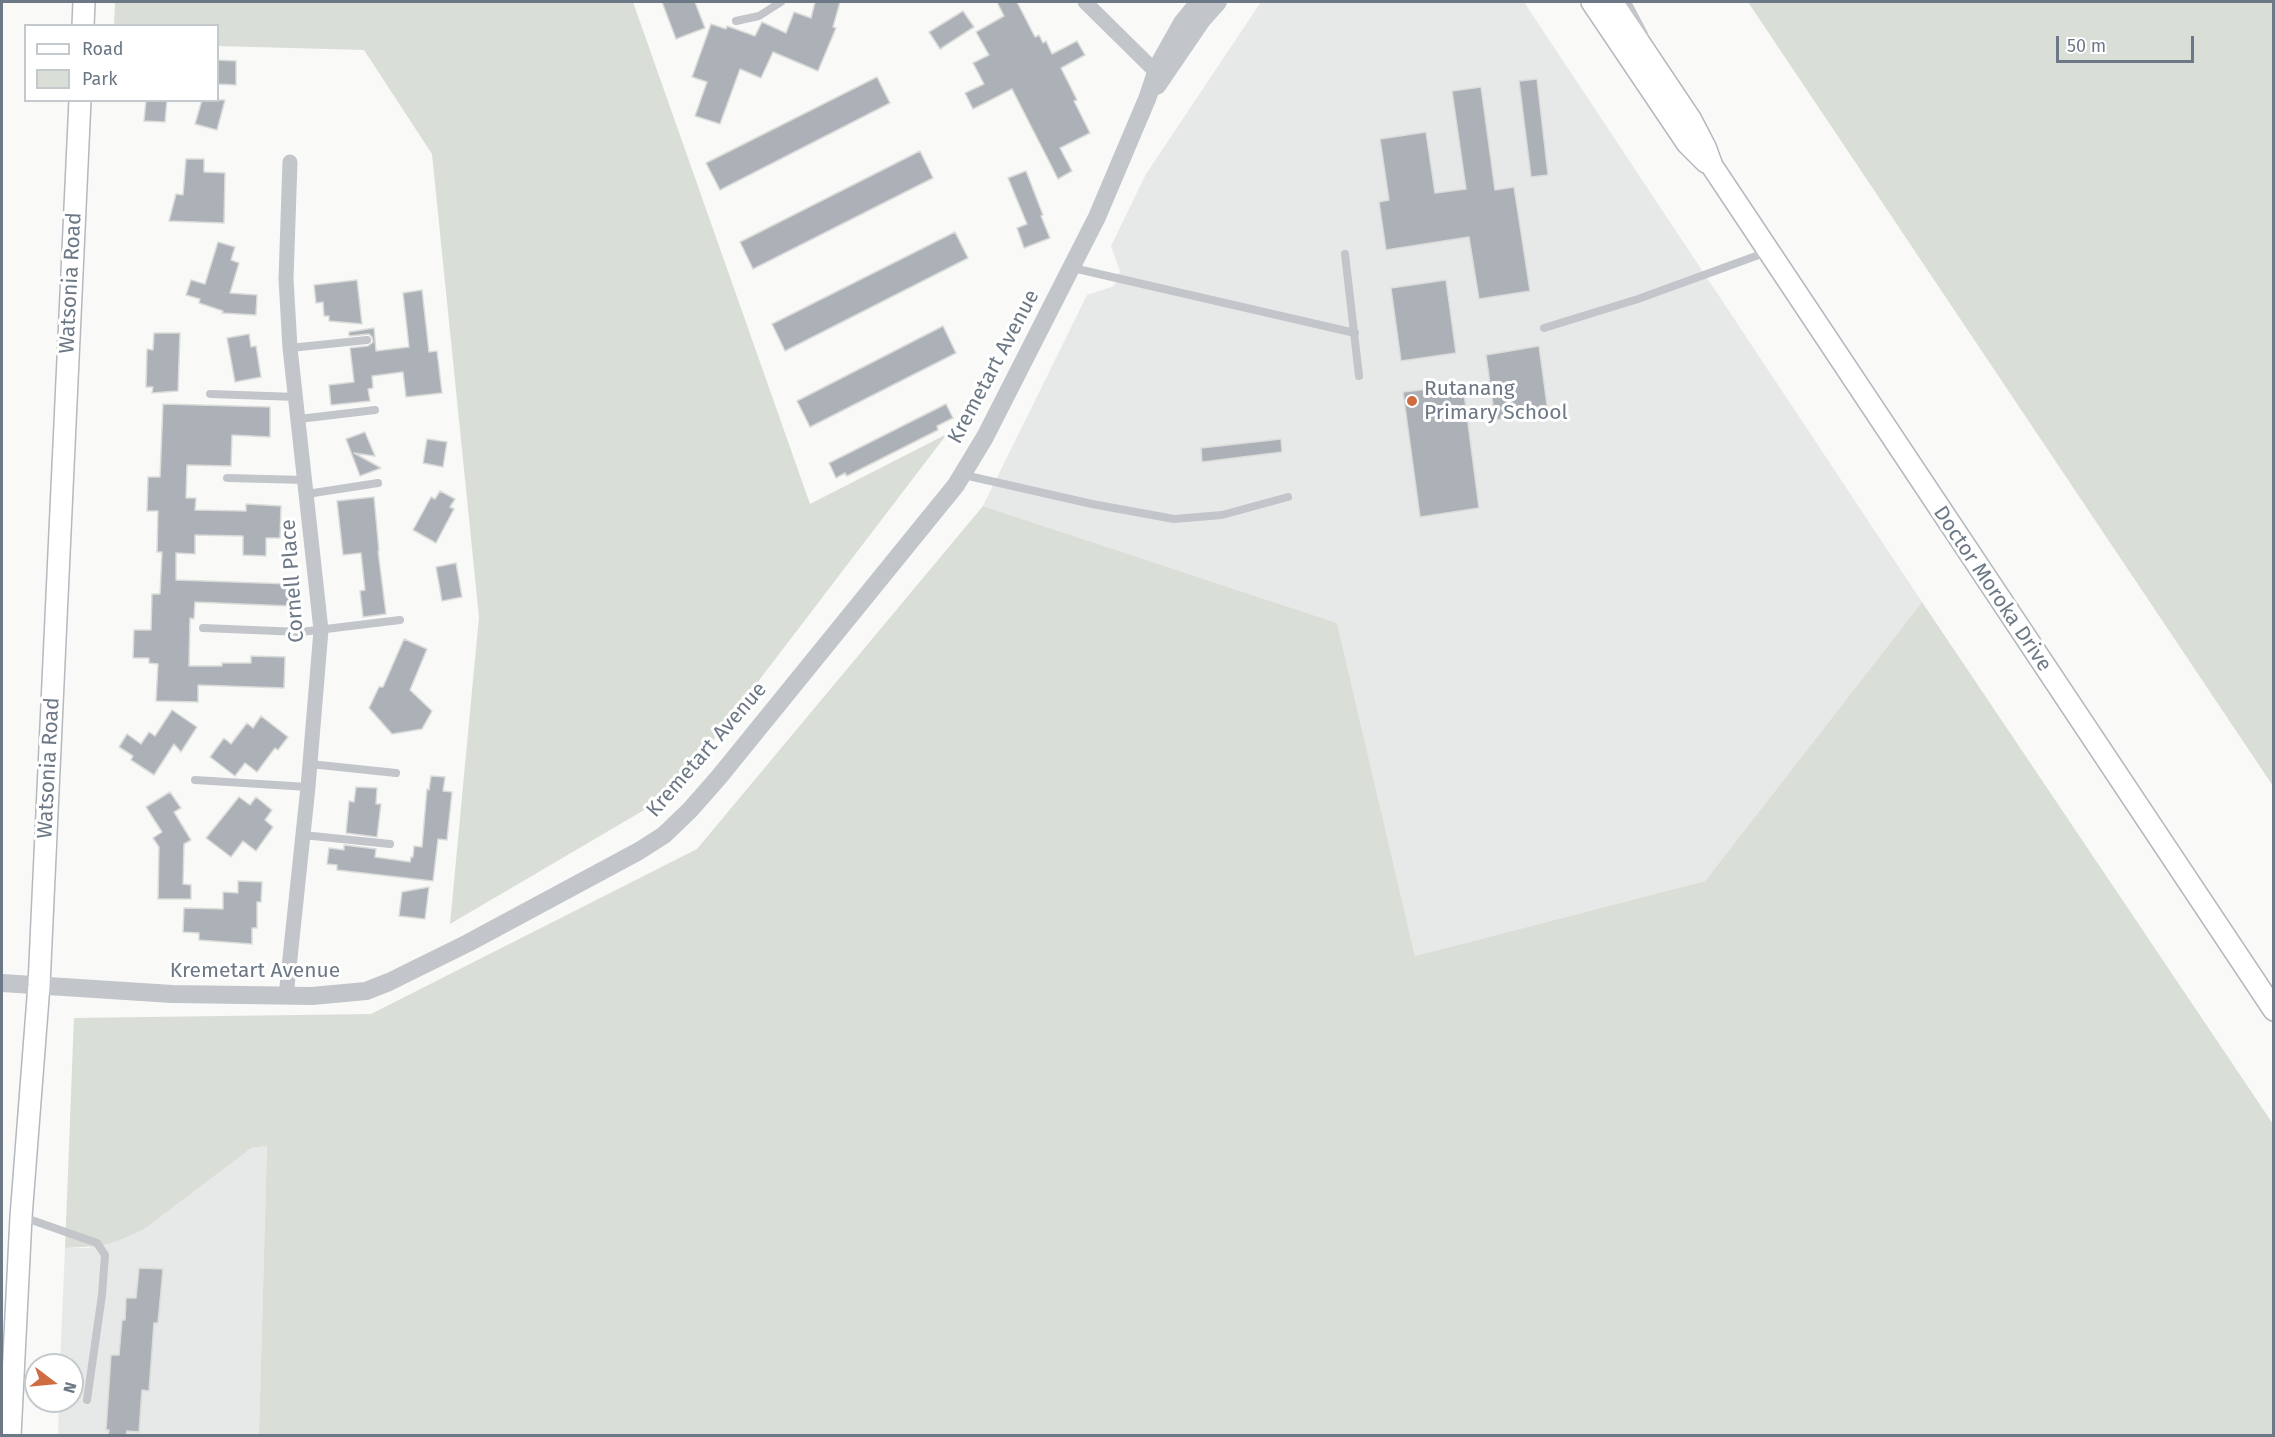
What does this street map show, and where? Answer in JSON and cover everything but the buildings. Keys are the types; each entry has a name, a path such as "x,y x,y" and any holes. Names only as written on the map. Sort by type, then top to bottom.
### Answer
{"main road":[{"path":"83,24 84,2"},
{"name":"Doctor Moroka Drive","path":"1592,2 1687,143 1696,154 1712,166"},
{"name":"Doctor Moroka Drive","path":"1612,2 1699,135 1712,166 2274,1010"},
{"name":"Watsonia Road","path":"10,1436 21,1217 39,985 80,102"}],"street":[{"path":"1085,2 1160,75"},
{"name":"Kremetart Avenue","path":"1160,75 1171,42 1199,2"},
{"name":"Kremetart Avenue","path":"2,983 172,994 286,996 335,995 366,991 468,943 639,851 664,835 719,777 929,519 962,474 985,437 1097,217 1147,99 1160,75 1218,2"},
{"name":"Cornell Place","path":"286,996 308,787 321,630 290,348 286,279 290,162"}],"lane":[{"path":"736,21 759,16 781,2"},
{"path":"1626,2 1639,21 1669,87"},
{"path":"1544,328 1638,299 1768,251"},
{"path":"1345,254 1359,376"},
{"path":"1071,268 1354,333"},
{"path":"290,348 367,340"},
{"path":"210,394 297,397"},
{"path":"299,419 375,410"},
{"path":"962,474 1092,504 1174,519 1222,515 1288,497"},
{"path":"227,478 306,487 378,483"},
{"path":"203,628 302,632 400,620"},
{"path":"310,764 396,773"},
{"path":"195,780 308,787"},
{"path":"303,835 390,844"},
{"path":"21,1217 80,1236 103,1249 105,1259 102,1295 87,1400"}],"shaded area":[{"name":"Rutanang Primary School","path":"1261,2 1524,2 1922,602 1705,881 1415,956 1337,623 983,506 1087,295 1114,286 1120,271 1111,246 1146,174"},
{"path":"267,1146 259,1435 58,1436 59,1413 84,1413 84,1353 61,1353 65,1248 89,1248 251,1148"}],"green space":[{"path":"115,2 633,2 810,504 947,434 673,793 450,924 479,617 432,154 364,50 219,46 219,24 114,24"},
{"path":"1748,2 2273,2 2273,786"},
{"path":"983,506 1337,623 1415,956 1705,881 1922,602 2273,1124 2273,1435 259,1435 267,1146 251,1148 144,1229 100,1246 65,1248 74,1018 371,1014 697,849"}],"place":[{"name":"Rutanang Primary School","path":"1412,401"}]}
